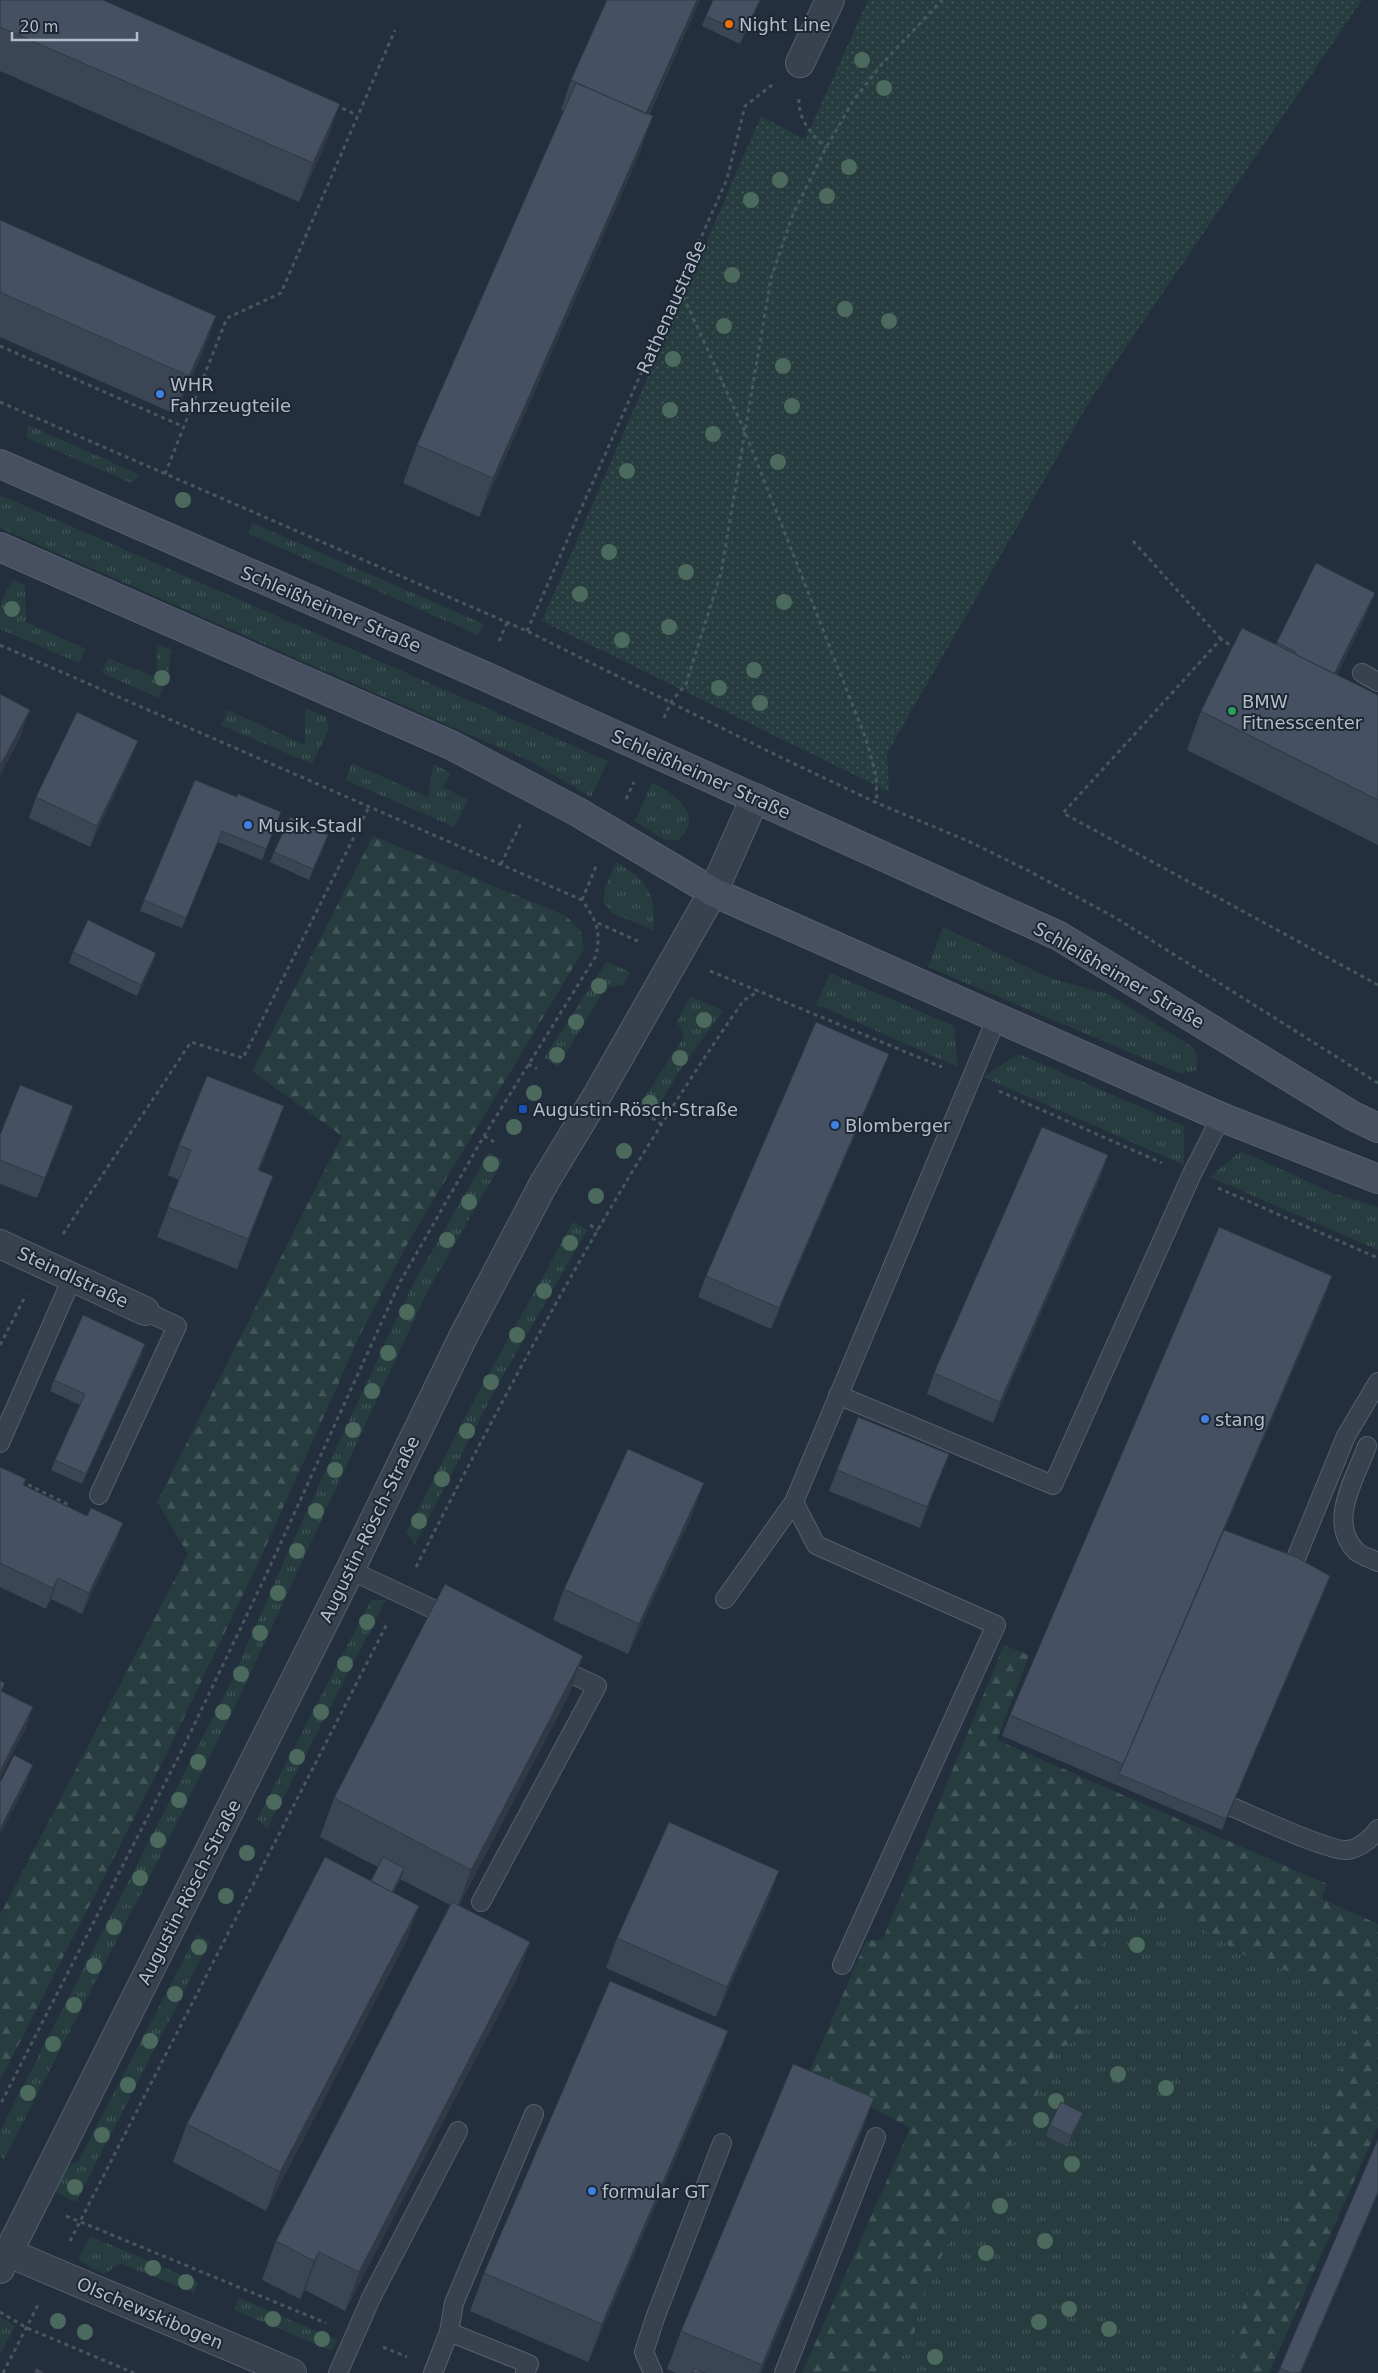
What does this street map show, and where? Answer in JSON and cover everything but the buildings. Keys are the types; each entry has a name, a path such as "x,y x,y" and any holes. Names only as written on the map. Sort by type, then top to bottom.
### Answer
{"main road":[{"name":"Schleißheimer Straße","path":"0,464 489,678 1059,936 1353,1116 1378,1128"},
{"path":"0,547 452,745 576,811 713,892 1220,1117 1378,1179"}],"street":[{"path":"800,63 830,0"},
{"name":"Augustin-Rösch-Straße","path":"4,2261 350,1570 463,1337 544,1183 598,1094 713,892 755,798"},
{"name":"Steindlstraße","path":"0,1244 73,1276 145,1311"},
{"name":"Olschewskibogen","path":"4,2261 54,2273 292,2373"}],"lane":[{"path":"1362,674 1378,682"},
{"path":"725,1599 794,1502 997,1017"},
{"path":"838,1395 1053,1485 1187,1185 1220,1117"},
{"path":"0,1443 73,1276"},
{"path":"98,1495 177,1326 145,1311"},
{"path":"1292,1568 1346,1436 1378,1382"},
{"path":"1367,1446 1345,1502 1343,1532 1357,1552 1378,1562"},
{"path":"794,1502 816,1544 996,1625 842,1965"},
{"path":"350,1570 473,1628"},
{"path":"481,1902 597,1686 535,1657"},
{"path":"1232,1807 1322,1844 1347,1850 1371,1839 1378,1829"},
{"path":"434,2371 449,2332 454,2303 534,2114"},
{"path":"338,2373 372,2296 458,2131"},
{"path":"784,2373 876,2137"},
{"path":"654,2373 644,2352 722,2143"},
{"path":"449,2332 528,2364 525,2373"}],"path":[{"path":"0,402 507,623 671,702 686,684 720,574 771,278 793,214 826,148 853,101 881,65 942,0"},
{"path":"165,474 227,318 281,293 394,30"},
{"path":"800,63 798,112 816,139 826,148"},
{"name":"Rathenaustraße","path":"527,632 727,179 745,106 800,63"},
{"path":"330,103 357,115"},
{"path":"679,288 745,432 866,739 876,775 877,803"},
{"path":"0,346 184,427"},
{"path":"1133,541 1221,639 1237,650"},
{"path":"499,641 507,623"},
{"path":"1221,639 1063,813 1378,985"},
{"path":"0,645 582,900 597,922 599,940 596,956 484,1136 400,1282 267,1573 184,1746 0,2106"},
{"path":"0,1345 43,1263 191,1042 243,1058 369,807"},
{"path":"502,864 522,822"},
{"path":"3,2373 479,1445 598,1230 661,1124 744,1000 759,991"},
{"path":"528,1064 537,1069"},
{"path":"652,1118 661,1124"},
{"path":"484,1136 494,1142"},
{"path":"590,1225 598,1230"},
{"path":"18,1480 70,1506"},
{"path":"68,2217 355,2335 434,2371"},
{"path":"0,2312 27,2328 134,2373"}],"green space":[{"path":"868,0 1362,0 1092,397 887,753 889,792 542,621 761,116 805,140"},
{"path":"28,425 140,475 131,483 27,438"},
{"path":"0,495 608,761 591,797 532,762 0,528"},
{"path":"252,523 484,624 478,635 249,534"},
{"path":"14,580 25,585 26,622 86,649 79,663 0,629 3,596"},
{"path":"157,644 172,650 167,678 159,698 102,673 108,658 156,677"},
{"path":"305,708 327,717 328,731 312,764 221,725 228,710 305,745"},
{"path":"352,763 428,797 433,764 451,773 443,787 468,800 454,827 346,780"},
{"path":"652,783 678,799 688,814 689,823 686,831 678,840 664,840 635,821"},
{"path":"373,836 566,916 581,932 584,949 410,1239 360,1335 260,1559 165,1757 0,2081 0,1915 188,1554 157,1502 342,1136 252,1071"},
{"path":"616,862 635,875 648,889 653,906 653,930 614,914 603,902 605,888"},
{"path":"943,927 1050,978 1108,994 1194,1048 1197,1056 1197,1070 1181,1074 928,967"},
{"path":"607,961 630,972 623,985 605,988 558,1067 544,1058"},
{"path":"830,973 954,1026 958,1067 816,1004"},
{"path":"691,996 723,1011 680,1070 655,1112 640,1104 684,1037 677,1021"},
{"path":"1019,1054 1184,1126 1184,1165 983,1077"},
{"path":"1241,1151 1333,1193 1378,1207 1378,1250 1210,1177"},
{"path":"489,1152 503,1160 426,1294 244,1687 171,1835 4,2159 0,2157 0,2131 231,1682 293,1541 412,1286"},
{"path":"573,1222 587,1230 497,1386 415,1544 406,1533 465,1417"},
{"path":"371,1600 386,1600 267,1829 257,1819"},
{"path":"1004,1645 1029,1655 997,1740 1327,1884 1322,1899 1378,1924 1378,2127 1269,2373 1232,2373 1235,2321 1290,2211 1357,2026 1326,1985 1244,1955 1167,1907 1132,1916 1106,1935 1076,1994 1083,2037 1058,2049 1019,2133 983,2178 926,2286 916,2320 914,2339 891,2373 802,2373 910,2128 809,2073 866,1941 883,1939"},
{"path":"1167,1907 1244,1955 1326,1985 1357,2026 1290,2211 1235,2321 1232,2373 891,2373 914,2339 916,2320 926,2286 983,2178 1019,2133 1058,2049 1083,2037 1076,1994 1106,1935 1132,1916"},
{"path":"197,1934 210,1941 76,2202 55,2192 58,2176 64,2166 78,2162"},
{"path":"90,2236 198,2282 194,2293 120,2263 105,2274 93,2269 79,2259"},
{"path":"239,2298 337,2340 332,2351 234,2310"},
{"path":"0,2317 15,2326 0,2355"}],"place":[{"name":"Night Line","path":"729,24"},
{"name":"WHR Fahrzeugteile","path":"160,394"},
{"name":"BMW Fitnesscenter","path":"1232,711"},
{"name":"Musik-Stadl","path":"248,825"},
{"name":"Augustin-Rösch-Straße","path":"523,1109"},
{"name":"Blomberger","path":"835,1125"},
{"name":"stang","path":"1205,1419"},
{"name":"formular GT","path":"592,2191"}]}
